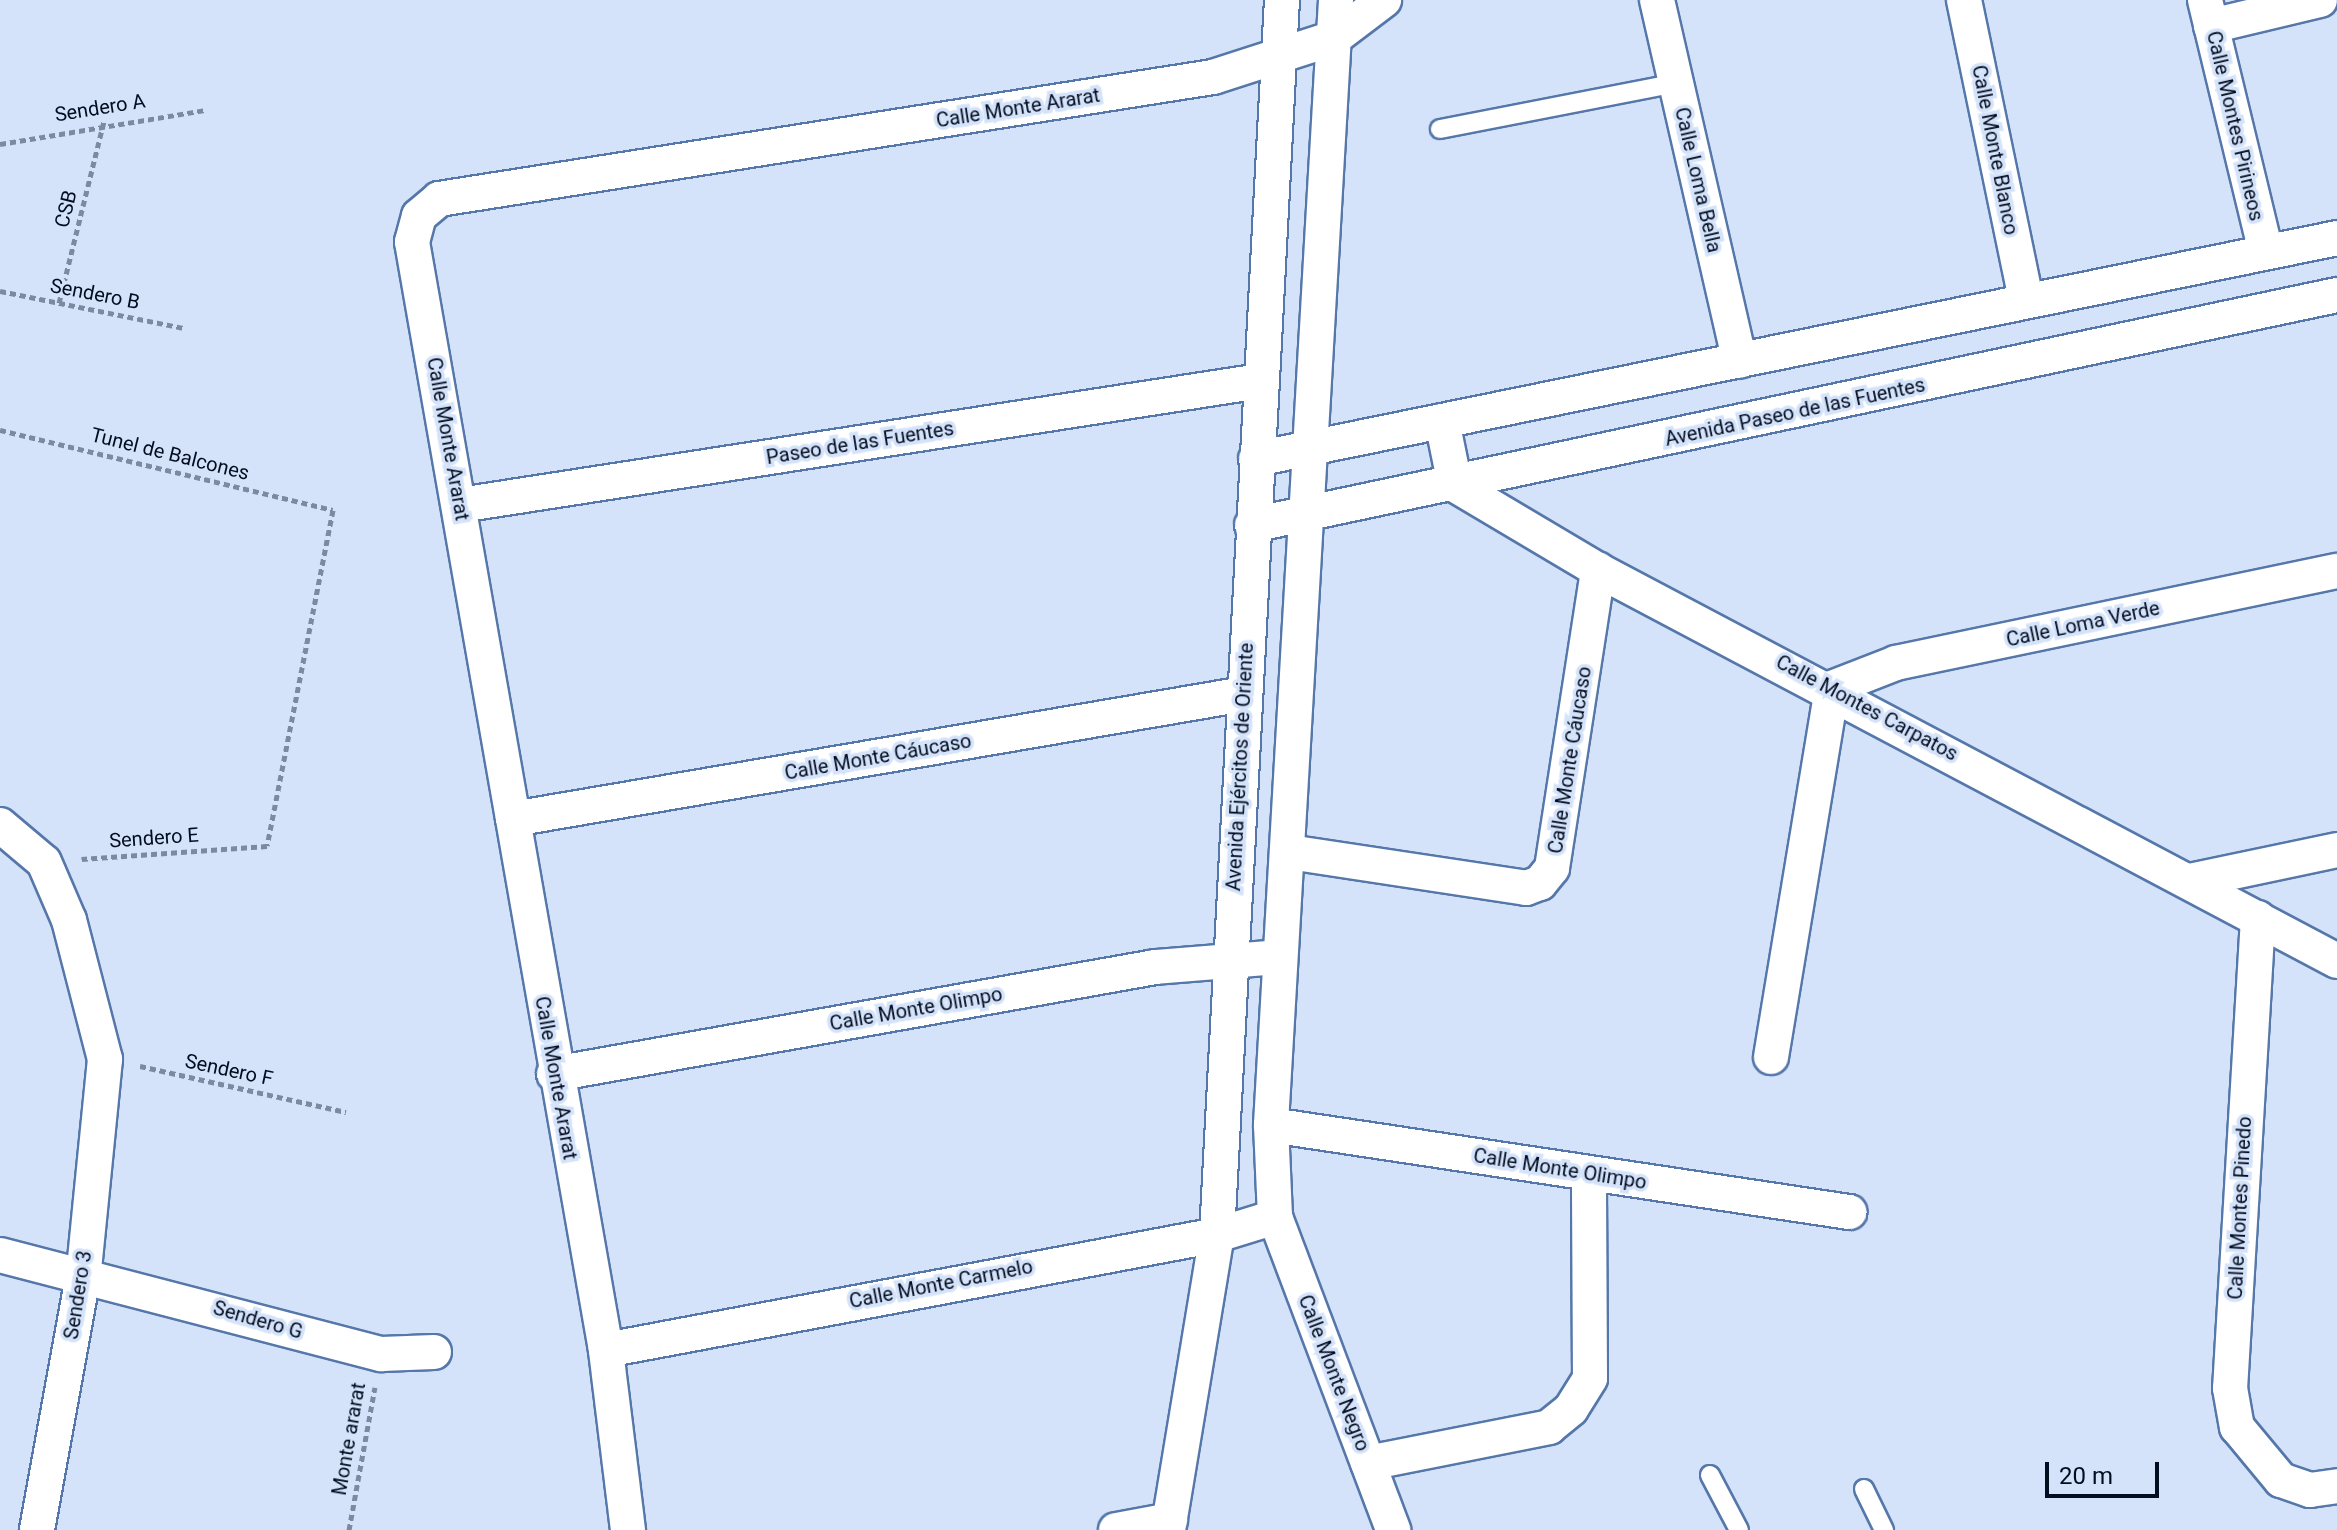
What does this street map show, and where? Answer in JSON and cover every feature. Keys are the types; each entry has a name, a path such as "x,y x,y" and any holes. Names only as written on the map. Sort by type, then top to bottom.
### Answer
{"street":[{"name":"Avenida Ejércitos de Oriente","path":"1169,1525 1217,1235 1229,957 1282,0"},
{"path":"1275,1217 1271,1125 1309,513 1336,0"},
{"name":"Calle Monte Ararat","path":"628,1530 606,1350 554,1074 460,505 412,242 419,216 439,199 1213,77 1279,60 1334,38 1384,0"},
{"name":"Calle Loma Bella","path":"1657,0 1740,361"},
{"name":"Calle Monte Blanco","path":"1964,0 2026,300"},
{"path":"2208,13 2320,0"},
{"name":"Calle Montes Pirineos","path":"2208,13 2266,252"},
{"path":"1256,459 2337,238"},
{"name":"Avenida Paseo de las Fuentes","path":"1252,525 1455,485 2337,295"},
{"name":"Paseo de las Fuentes","path":"460,505 1260,381"},
{"path":"1442,421 1455,485"},
{"name":"Calle Montes Carpatos","path":"1455,485 1598,570 1832,688 2337,961"},
{"name":"Calle Monte Cáucaso","path":"1289,852 1526,888 1540,883 1552,868 1598,570"},
{"name":"Calle Loma Verde","path":"1832,688 1896,663 2337,571"},
{"path":"1771,1057 1832,688"},
{"name":"Calle Monte Cáucaso","path":"513,819 1244,694"},
{"path":"0,825 44,862 69,920 105,1059"},
{"path":"2190,881 2337,850"},
{"name":"Calle Montes Pinedo","path":"2258,918 2230,1388 2237,1427 2281,1480 2310,1490 2337,1486"},
{"name":"Calle Monte Olimpo","path":"554,1074 1229,957 1280,957"},
{"name":"Sendero 3","path":"37,1530 84,1271 105,1059"},
{"name":"Calle Monte Olimpo","path":"1271,1125 1849,1212"},
{"path":"1368,1463 1549,1427 1571,1409 1590,1378 1589,1174"},
{"name":"Calle Monte Carmelo","path":"606,1350 1217,1235 1275,1217"},
{"name":"Calle Monte Negro","path":"1275,1217 1393,1530"},
{"name":"Sendero G","path":"0,1255 84,1271 381,1354 434,1352"},
{"path":"1116,1530 1169,1525"}],"lane":[{"path":"1440,129 1676,83"},
{"path":"1710,1475 1739,1530"},
{"path":"1864,1489 1884,1530"}],"path":[{"name":"Sendero A","path":"0,144 104,121 206,110"},
{"name":"CSB","path":"59,303 104,121"},
{"name":"Sendero B","path":"0,291 184,328"},
{"name":"Tunel de Balcones","path":"0,430 333,510 267,846"},
{"name":"Sendero E","path":"44,862 267,846"},
{"name":"Sendero F","path":"105,1059 346,1112"},
{"name":"Monte ararat","path":"349,1530 381,1354"}]}
